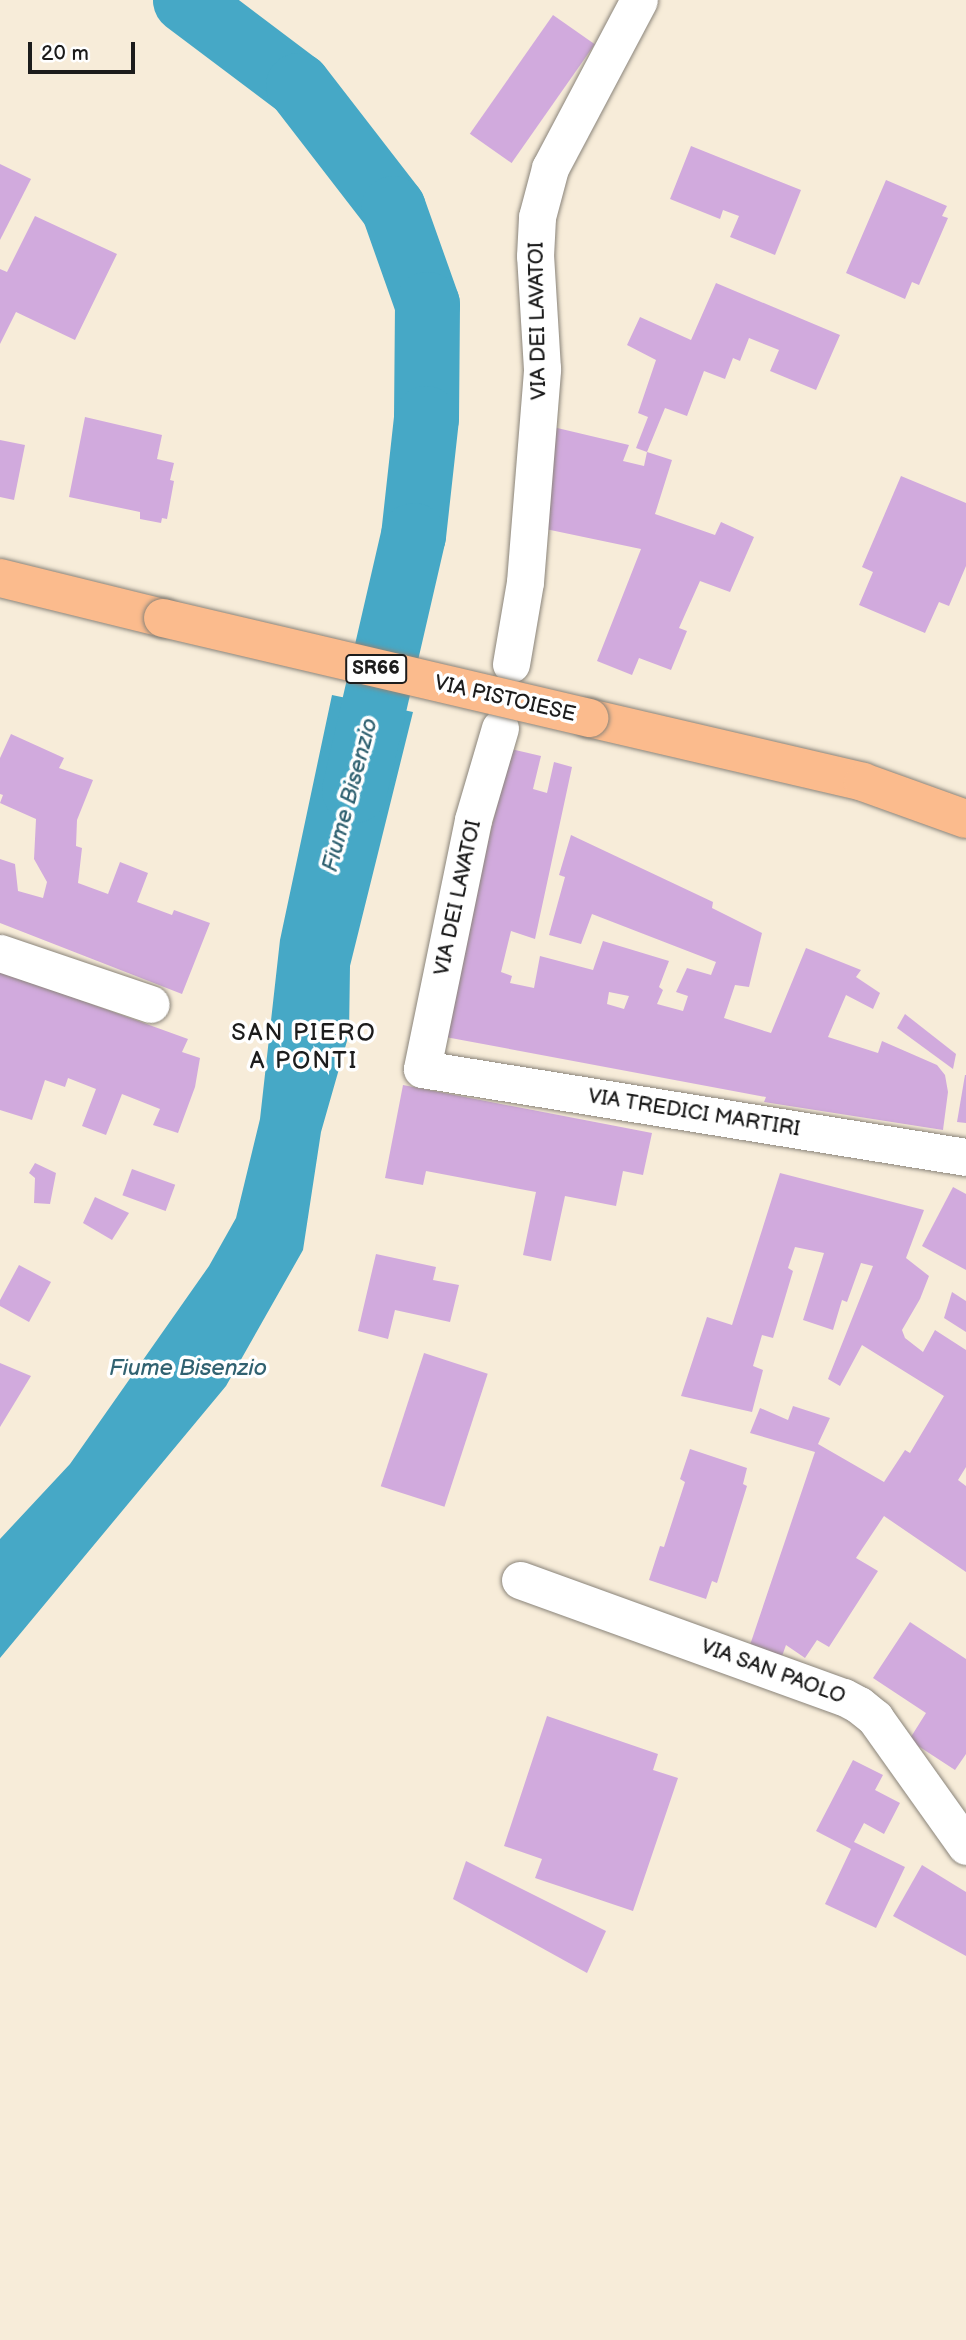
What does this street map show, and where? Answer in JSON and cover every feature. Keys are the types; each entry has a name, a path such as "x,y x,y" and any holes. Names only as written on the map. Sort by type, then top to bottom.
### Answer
{"main road":[{"name":"VIA PISTOIESE","path":"0,578 863,782 966,819"}],"street":[{"name":"VIA DEI LAVATOI","path":"511,664 525,582 542,369 535,256 537,217 550,168 639,0"},
{"name":"VIA DEI LAVATOI","path":"422,1069 473,820 500,728"},
{"path":"0,953 151,1004"},
{"name":"VIA TREDICI MARTIRI","path":"422,1069 966,1157"},
{"name":"VIA SAN PAOLO","path":"520,1580 844,1697 859,1705 876,1718 966,1846"}],"water":[{"name":"Fiume Bisenzio","path":"332,695 413,712 350,966 349,1034 321,1132 303,1250 226,1386 0,1658 0,1539 70,1464 209,1266 236,1218 260,1119 280,940"}],"building":[{"path":"553,15 595,44 512,163 470,134"},
{"path":"691,146 801,190 775,255 730,237 739,216 723,210 720,219 670,199"},
{"path":"0,164 31,179 0,240"},
{"path":"886,180 947,206 942,216 948,218 919,285 912,282 905,299 846,273"},
{"path":"35,216 117,254 75,340 16,312 0,344 0,269 7,272"},
{"path":"716,283 840,335 816,390 770,371 779,350 749,338 740,361 733,358 725,379 704,371 687,416 665,408 647,452 636,448 648,417 638,413 656,360 627,345 640,317 691,340"},
{"path":"85,417 162,435 157,459 174,463 170,480 174,481 167,519 162,518 161,523 140,519 140,512 69,497"},
{"path":"553,427 629,445 623,461 644,466 647,452 672,460 655,514 715,535 721,522 754,537 730,592 700,581 679,628 687,631 671,670 639,658 632,675 597,661 641,549 536,527"},
{"path":"0,440 25,445 14,500 0,497"},
{"path":"901,476 966,503 966,566 949,606 939,602 925,633 859,605 873,572 862,567"},
{"path":"11,734 64,758 59,768 93,780 77,820 76,846 82,848 78,883 108,894 120,862 148,873 137,902 172,915 174,910 210,923 182,994 0,923 0,859 15,864 18,891 43,898 47,882 34,859 36,819 0,803 3,795 0,794 0,758"},
{"path":"511,749 541,756 533,789 547,793 554,762 572,767 535,939 511,931 501,972 512,976 510,983 534,988 540,956 593,970 603,941 669,961 659,987 663,990 657,1004 683,1011 688,996 676,992 687,968 711,975 716,962 592,914 581,944 549,935 565,877 559,875 571,835 713,902 712,908 762,933 749,987 735,985 724,1018 771,1033 806,948 861,970 856,977 880,993 873,1009 846,995 828,1037 878,1053 882,1041 937,1065 945,1075 948,1092 943,1130 764,1102 766,1097 440,1036","holes":["609,992 629,996 624,1009 607,1004"]},
{"path":"0,971 188,1039 182,1052 200,1058 195,1087 178,1133 153,1125 160,1109 122,1094 106,1135 82,1126 96,1089 68,1078 65,1087 45,1080 32,1120 0,1110"},
{"path":"905,1014 956,1054 953,1069 897,1028"},
{"path":"966,1075 966,1123 957,1122"},
{"path":"403,1085 652,1133 643,1175 623,1171 616,1206 565,1196 551,1261 523,1255 536,1192 426,1171 423,1185 385,1178"},
{"path":"35,1163 56,1173 50,1204 34,1203 35,1178 29,1173"},
{"path":"132,1169 175,1185 166,1211 122,1195"},
{"path":"780,1173 924,1210 906,1258 929,1276 920,1299 902,1330 905,1338 923,1352 935,1330 966,1350 966,1467 958,1480 966,1486 966,1572 884,1516 856,1558 878,1571 829,1647 817,1640 805,1658 786,1645 781,1659 750,1645 815,1452 750,1433 760,1408 788,1420 793,1406 830,1418 818,1444 884,1482 905,1450 910,1453 944,1396 862,1345 840,1386 828,1379 873,1266 861,1263 847,1302 842,1300 833,1330 803,1320 824,1253 795,1247 788,1268 793,1271 773,1338 762,1335 753,1366 763,1370 752,1412 681,1396 707,1317 732,1325"},
{"path":"953,1187 966,1194 966,1270 922,1246"},
{"path":"95,1197 129,1213 112,1240 83,1223"},
{"path":"376,1254 436,1267 433,1280 459,1285 450,1322 395,1310 388,1339 358,1331"},
{"path":"19,1265 51,1282 29,1322 0,1306 0,1300"},
{"path":"952,1292 966,1301 966,1332 944,1318"},
{"path":"424,1353 488,1374 444,1507 381,1486"},
{"path":"0,1363 31,1376 0,1427"},
{"path":"690,1449 747,1468 743,1484 747,1486 717,1583 712,1581 706,1599 649,1580 660,1546 664,1547 685,1482 680,1479"},
{"path":"910,1622 966,1659 966,1754 955,1770 909,1740 926,1713 873,1678"},
{"path":"547,1716 658,1754 653,1770 678,1778 633,1911 535,1878 542,1859 504,1846"},
{"path":"853,1760 883,1775 875,1790 900,1803 884,1834 864,1823 854,1842 905,1867 876,1928 825,1904 851,1849 816,1831"},
{"path":"466,1861 606,1931 587,1973 453,1899"},
{"path":"922,1865 966,1892 966,1956 893,1916"}],"waterway":[{"name":"Fiume Bisenzio","path":"185,0 298,85 393,208 427,304 426,418 413,535 354,790"}],"district":[{"name":"SAN PIERO A PONTI","path":"304,1047"}]}
